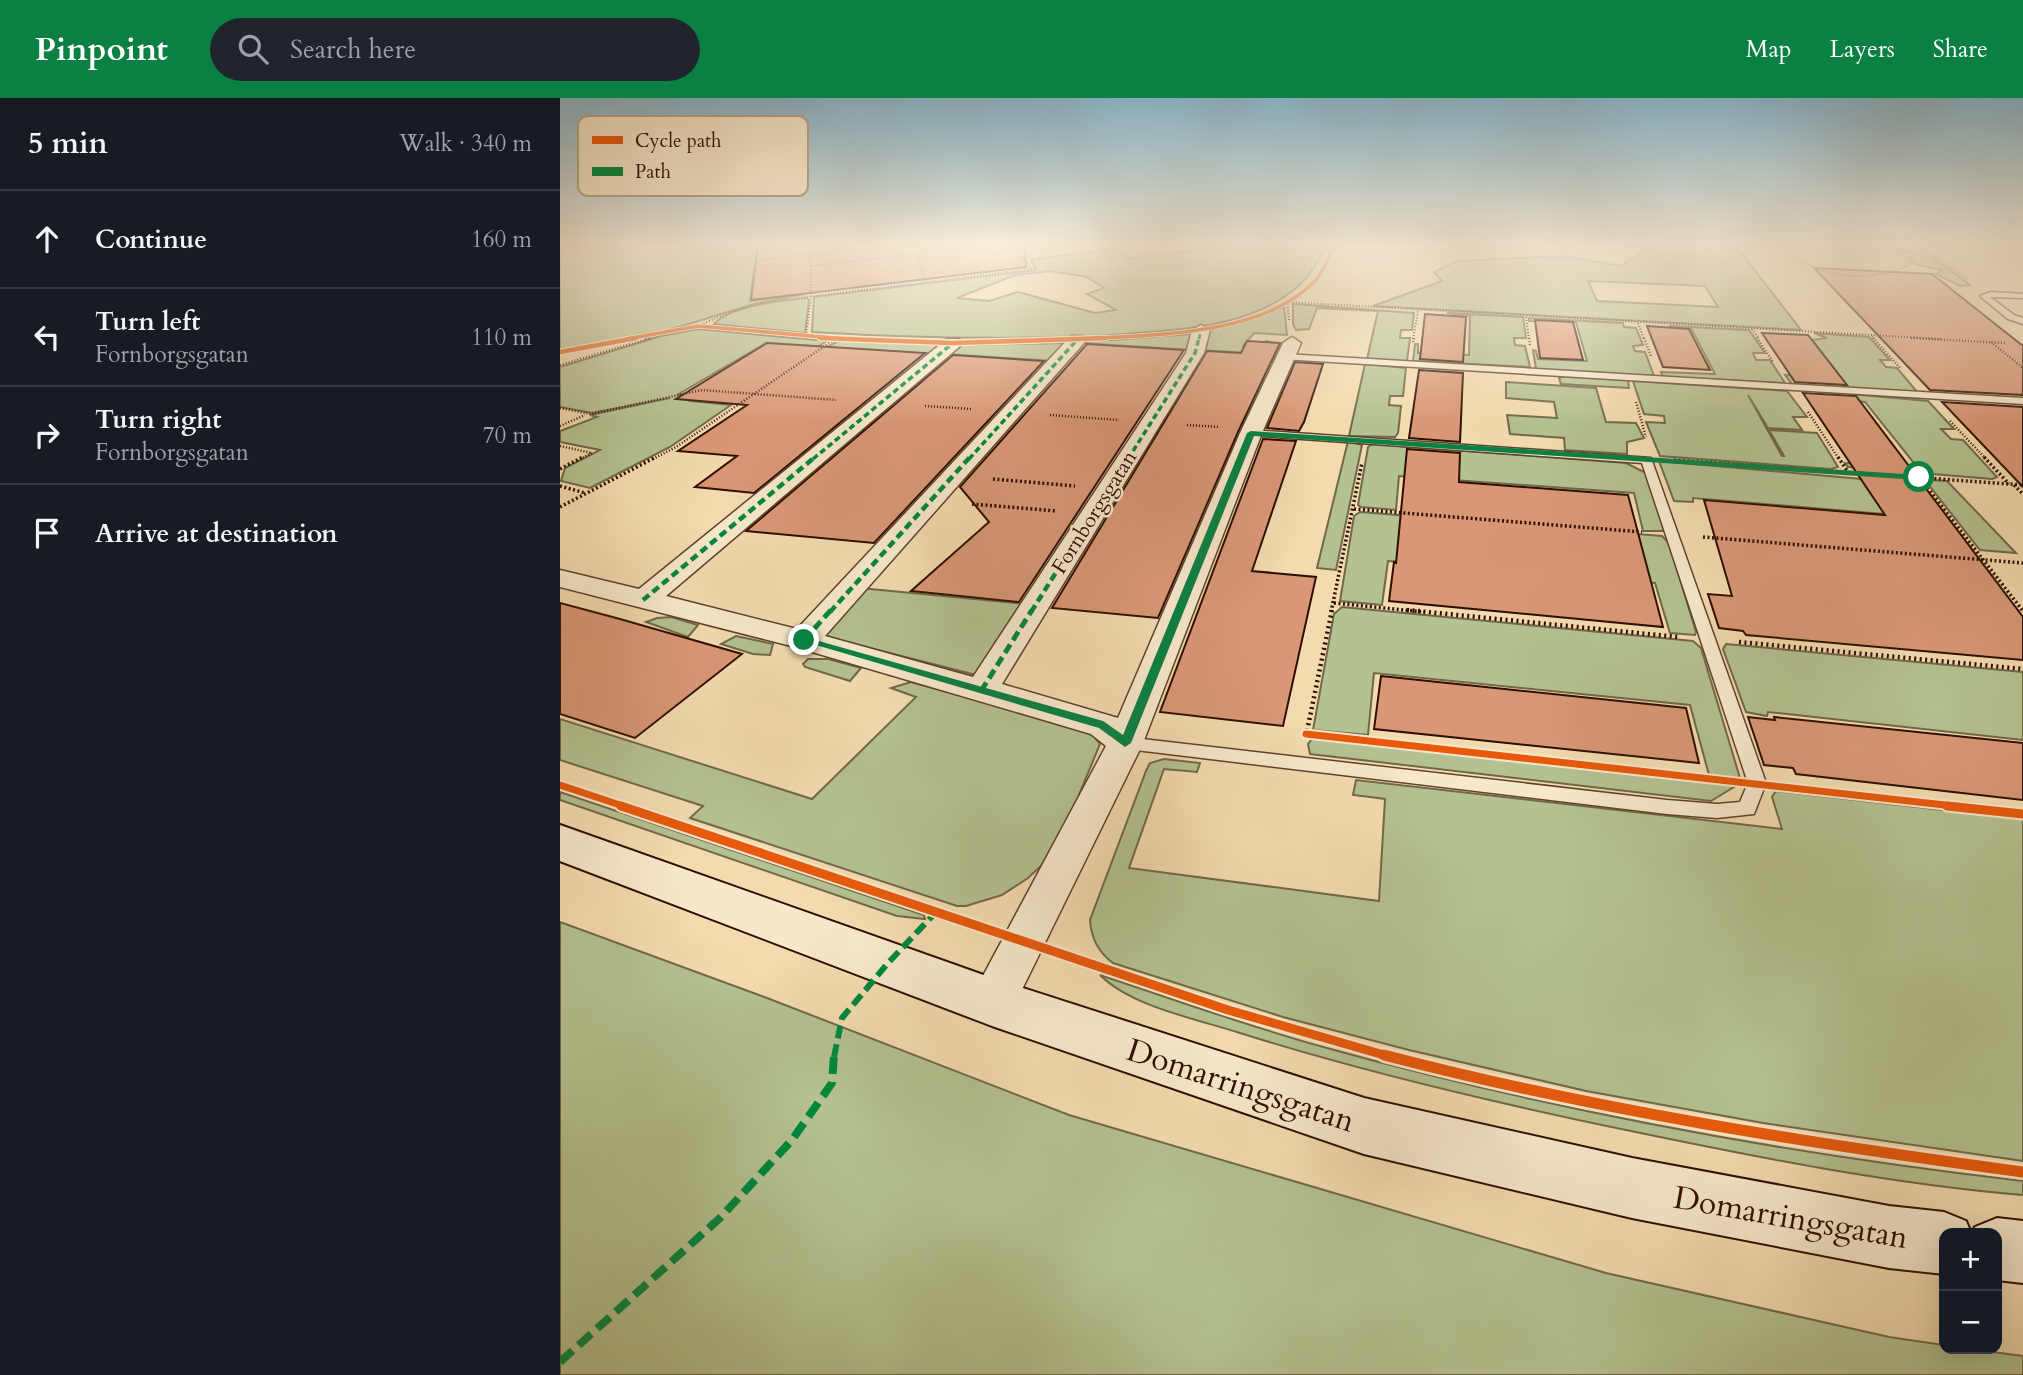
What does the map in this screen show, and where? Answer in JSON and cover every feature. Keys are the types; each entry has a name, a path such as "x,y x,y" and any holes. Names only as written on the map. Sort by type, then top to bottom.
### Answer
{"street":[{"name":"Fornborgsgatan","path":"981,691 1195,353 1201,330"},
{"path":"804,640 1077,340"},
{"path":"643,600 953,343"},
{"path":"992,1002 1125,743 1251,433 1289,350"},
{"path":"560,578 804,640 1103,725 1125,743"},
{"name":"Domarringsgatan","path":"560,843 992,1002 1364,1126 1632,1188 1889,1237 1939,1243"},
{"path":"2002,1250 2023,1252"}],"lane":[{"path":"1995,305 2011,317 2023,321"},
{"path":"1289,350 1629,377 2023,401"},
{"path":"1125,743 1667,807 1717,811 1747,809 1757,783 1649,459 1251,433"}],"path":[{"path":"698,326 748,307 762,305"},
{"path":"806,336 810,305"},
{"path":"1287,305 1289,350"},
{"path":"1333,305 2012,343"},
{"path":"560,365 663,334"},
{"path":"560,507 676,447 835,338"},
{"path":"1991,342 2023,368"},
{"path":"1629,377 1649,459 2023,485"},
{"path":"560,426 587,414 702,390"},
{"path":"560,408 587,414"},
{"path":"1299,764 1366,440"},
{"path":"560,446 592,453 560,469"},
{"path":"954,475 1109,489"},
{"path":"1919,477 2023,611"},
{"path":"2013,484 2023,494"},
{"path":"560,486 586,493"},
{"path":"932,500 1093,514"}],"green space":[{"path":"560,305 752,305 659,333 560,351"},
{"path":"762,305 808,305 805,333 714,324 732,312"},
{"path":"814,305 1064,305 1095,313 1116,310 1106,305 1271,305 1235,319 1193,328 1109,335 998,338 812,332"},
{"path":"1293,305 1414,313 1412,330 1401,330 1400,338 1410,338 1407,361 1367,359 1378,311 1317,308 1309,329 1296,330 1293,324"},
{"path":"1669,305 1718,307 1717,305 1781,305 1801,330 1373,306"},
{"path":"1284,307 1287,335 1254,333 1243,346 1262,348 1266,341 1280,344 1273,362 1261,361 1263,354 1201,350 1208,331"},
{"path":"1447,313 1523,317 1526,338 1514,338 1515,345 1525,346 1530,367 1413,361 1415,344 1418,344 1418,353 1469,355 1470,316"},
{"path":"1529,318 1623,323 1624,327 1636,328 1643,345 1633,346 1635,351 1645,352 1654,376 1536,369 1533,350 1536,351 1538,359 1587,361 1576,322 1529,321"},
{"path":"1669,326 1749,330 1765,353 1753,353 1756,360 1770,360 1785,383 1663,377 1661,372 1715,374 1691,328"},
{"path":"698,329 827,341 809,352 816,346 766,343 677,395 703,393 691,401 731,405 670,447 590,488 561,481 565,468 600,450 560,442 560,431 597,417 590,415 670,398 592,413 560,407 560,367 661,336"},
{"path":"1814,333 1869,337 1890,360 1880,360 1886,367 1897,368 1918,393 1792,384 1785,375 1842,379 1812,340 1827,338"},
{"path":"1191,334 1192,350 1082,343 1084,342"},
{"path":"840,340 941,344 935,354 827,347"},
{"path":"1069,343 1055,361 944,354 959,345"},
{"path":"1365,364 1406,368 1403,396 1390,396 1389,405 1401,406 1398,433 1395,437 1349,436"},
{"path":"1564,376 1628,380 1629,388 1561,384 1559,378"},
{"path":"1633,381 1787,391 1807,417 1793,417 1802,430 1768,428 1748,395 1782,456 1769,430 1817,433 1838,467 1831,469 1660,456 1646,422 1665,423 1664,416 1644,414"},
{"path":"1506,382 1596,388 1606,422 1636,423 1644,438 1627,442 1627,454 1565,450 1564,438 1510,434 1507,415 1557,418 1554,402 1506,398"},
{"path":"1850,394 1928,401 1954,429 1941,429 1951,439 1963,440 1997,477 1992,479 1848,467 1845,463 1917,467 1865,402 1856,401"},
{"path":"1348,441 1362,445 1336,570 1317,568"},
{"path":"1372,444 1626,463 1646,473 1665,531 1643,531 1634,493 1399,476 1396,510 1361,507 1358,505 1368,447"},
{"path":"1659,461 1918,484 1944,519 1693,498 1693,502 1674,501"},
{"path":"1927,480 1947,481 2016,553 1980,550"},
{"path":"1360,512 1662,536 1669,543 1695,635 1670,633 1655,583 1388,561 1382,605 1340,601 1354,516"},
{"path":"860,588 1027,604 976,675 819,635"},
{"path":"1342,607 1693,641 1701,648 1740,778 1709,775 1690,705 1374,673 1368,735 1313,730 1334,614"},
{"path":"671,617 698,625 688,637 646,622"},
{"path":"736,636 773,644 770,655 753,654 721,644"},
{"path":"1726,644 2023,672 2023,740 1768,712 1767,716 1746,712 1723,649"},
{"path":"808,659 828,659 861,668 850,681 805,667 803,664"},
{"path":"911,682 1090,731 1100,744 1055,853 1028,878 1002,895 966,906 957,906 690,818 703,806 560,760 560,719 812,799 916,697 891,688"},
{"path":"1312,739 1727,784 1734,787 1711,801 1310,754 1308,744"},
{"path":"1164,759 1200,763 1197,772 1164,769 1129,868 1379,901 1385,799 1353,795 1356,780 1782,829 1772,797 1776,791 2023,819 2023,1161 1763,1123 1586,1091 1409,1050 1283,1017 1113,963 1096,944 1090,920 1146,771 1150,763"},
{"path":"560,792 924,915 925,919 897,916 560,800"},
{"path":"560,922 767,998 1069,1115 1606,1273 1889,1337 1939,1344 1939,1354 2002,1353 2023,1356 2023,1375 560,1375"},
{"path":"1100,975 1298,1040 1498,1092 1759,1144 2023,1181 2023,1195 1923,1184 1774,1160 1480,1098 1288,1048 1166,1011 1129,996"}],"building":[{"path":"1849,305 1971,305 2023,346 2023,395 1930,390"},
{"path":"1425,314 1466,317 1463,362 1420,359"},
{"path":"1535,320 1573,322 1583,360 1540,358"},
{"path":"1647,326 1689,329 1710,370 1663,367"},
{"path":"1762,333 1808,335 1847,385 1795,382"},
{"path":"1247,341 1280,343 1238,432 1158,618 1052,608 1207,351 1241,353"},
{"path":"767,343 925,353 754,493 695,487 737,456 678,451 747,405 676,399"},
{"path":"1087,344 1184,350 1019,602 911,591 989,522 960,487"},
{"path":"953,355 1044,361 874,543 746,531"},
{"path":"1295,362 1323,364 1304,422 1299,431 1267,428"},
{"path":"1419,370 1463,373 1460,442 1409,438"},
{"path":"1803,393 1856,396 2023,617 2023,660 1746,635 1743,631 1719,628 1708,594 1732,596 1704,500 1885,515"},
{"path":"1942,402 2023,407 2023,487"},
{"path":"1263,439 1296,441 1252,571 1316,577 1283,726 1160,712"},
{"path":"1407,449 1460,453 1459,482 1628,495 1663,627 1389,601 1394,562 1396,563"},
{"path":"560,603 742,654 635,738 560,714"},
{"path":"1381,676 1686,708 1699,763 1374,729"},
{"path":"1748,717 1775,720 1774,717 2023,743 2023,800 1796,774 1793,768 1764,765"}],"marked path":[{"path":"981,691 1195,353 1201,330"},
{"path":"804,640 1077,340"},
{"path":"643,600 953,343"},
{"path":"560,1362 721,1217 792,1140 832,1083 834,1055 842,1018 888,963 937,911"}],"cycle path":[{"path":"560,352 698,326 835,339 953,343 1077,340 1201,330 1259,315 1281,305"},
{"path":"1306,734 2023,814"},
{"path":"560,785 1228,1010 1339,1043 1564,1098 1679,1120 1908,1157 2023,1172"}],"route":[{"path":"804,640 1103,725 1125,743 1251,433 1919,477"}]}
